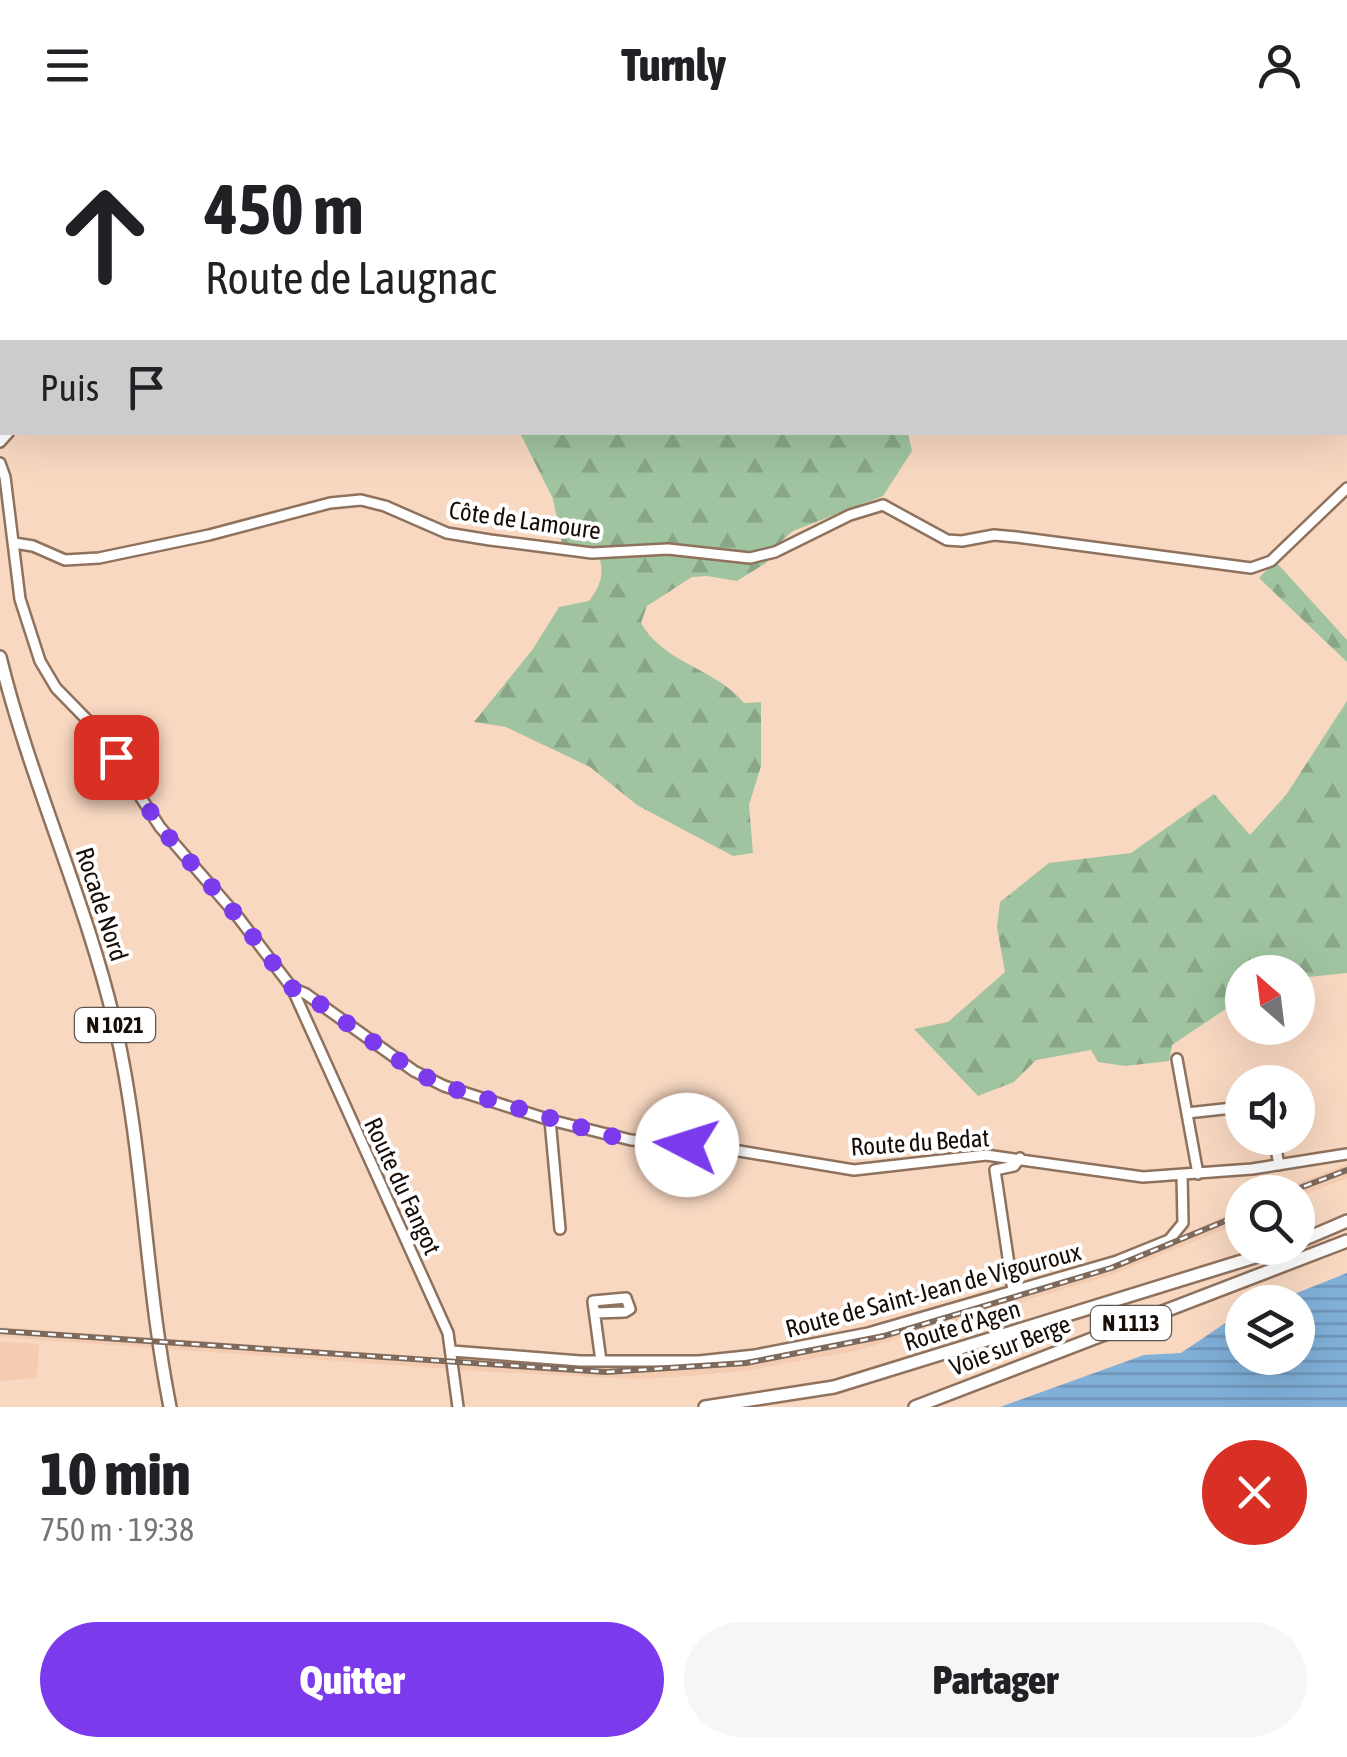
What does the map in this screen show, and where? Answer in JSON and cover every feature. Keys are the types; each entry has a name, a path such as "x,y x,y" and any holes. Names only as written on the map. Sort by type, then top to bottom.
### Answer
{"main road":[{"name":"Rocade Nord","path":"0,658 34,776 82,908 116,1030 136,1134 170,1407"},
{"path":"1315,1235 1347,1221"},
{"name":"Voie sur Berge","path":"915,1407 1347,1241"},
{"name":"Route d'Agen","path":"705,1407 834,1387 1229,1265"}],"street":[{"path":"0,463 20,599 36,652 48,676 96,730 160,827 292,988"},
{"name":"Côte de Lamoure","path":"14,543 65,560 99,558 209,535 330,503 361,500 386,506 447,532 490,540 592,554 668,549 750,558 775,552 850,515 884,506 947,540 1005,536 1248,568 1270,562 1347,488"},
{"name":"Route du Bedat","path":"292,988 414,1071 475,1097 632,1140 715,1148 854,1170 958,1157 1020,1158 1144,1177 1280,1165 1347,1154"},
{"name":"Route du Fangot","path":"292,988 448,1333 458,1407"},
{"path":"1177,1059 1198,1174"},
{"path":"1187,1113 1225,1109"},
{"path":"550,1120 560,1229"},
{"path":"1278,1155 1280,1165"},
{"path":"1013,1291 996,1170 1014,1166 1020,1158"},
{"name":"Route de Saint-Jean de Vigouroux","path":"452,1351 559,1360 686,1362 754,1355 868,1333 1117,1261 1169,1240 1181,1228 1185,1214 1182,1175"},
{"path":"595,1314 601,1361"}],"shaded area":[{"path":"1347,1164 1347,1178 1315,1190 1315,1177"},
{"path":"1225,1216 1225,1229 1111,1275 855,1351 743,1371 632,1379 457,1370 455,1358 612,1368 714,1365 791,1354 914,1326 1142,1254"},
{"path":"0,1327 448,1358 450,1369 0,1337"},
{"path":"0,1342 39,1344 37,1378 0,1381"}],"green space":[{"path":"521,435 908,435 912,451 883,496 793,531 766,563 737,581 692,577 647,606 641,623 663,648 720,682 744,703 761,702 761,766 749,805 753,853 733,856 637,805 590,767 506,727 474,722 533,649 559,607 589,601 597,588 601,563 596,548 562,544 553,499"},
{"path":"1275,561 1347,640 1347,662 1259,578"},
{"path":"1347,701 1347,973 1315,976 1315,955 1225,955 1225,1009 1172,1045 1169,1061 1125,1066 1098,1062 1091,1050 1036,1060 1014,1082 978,1096 914,1029 948,1022 1005,972 997,927 1000,902 1049,863 1131,853 1214,794 1250,835 1286,795"}],"water":[{"path":"1347,1273 1347,1407 1000,1407 1144,1355 1181,1353 1225,1324 1225,1375 1315,1375 1315,1286"}],"railway":[{"path":"1315,1182 1347,1170"},
{"path":"0,1331 606,1372 746,1363 884,1336 1111,1268 1225,1221"}],"route":[{"path":"116,757 160,827 238,917 292,988 414,1071 444,1086 556,1122 632,1140 687,1145"}]}
